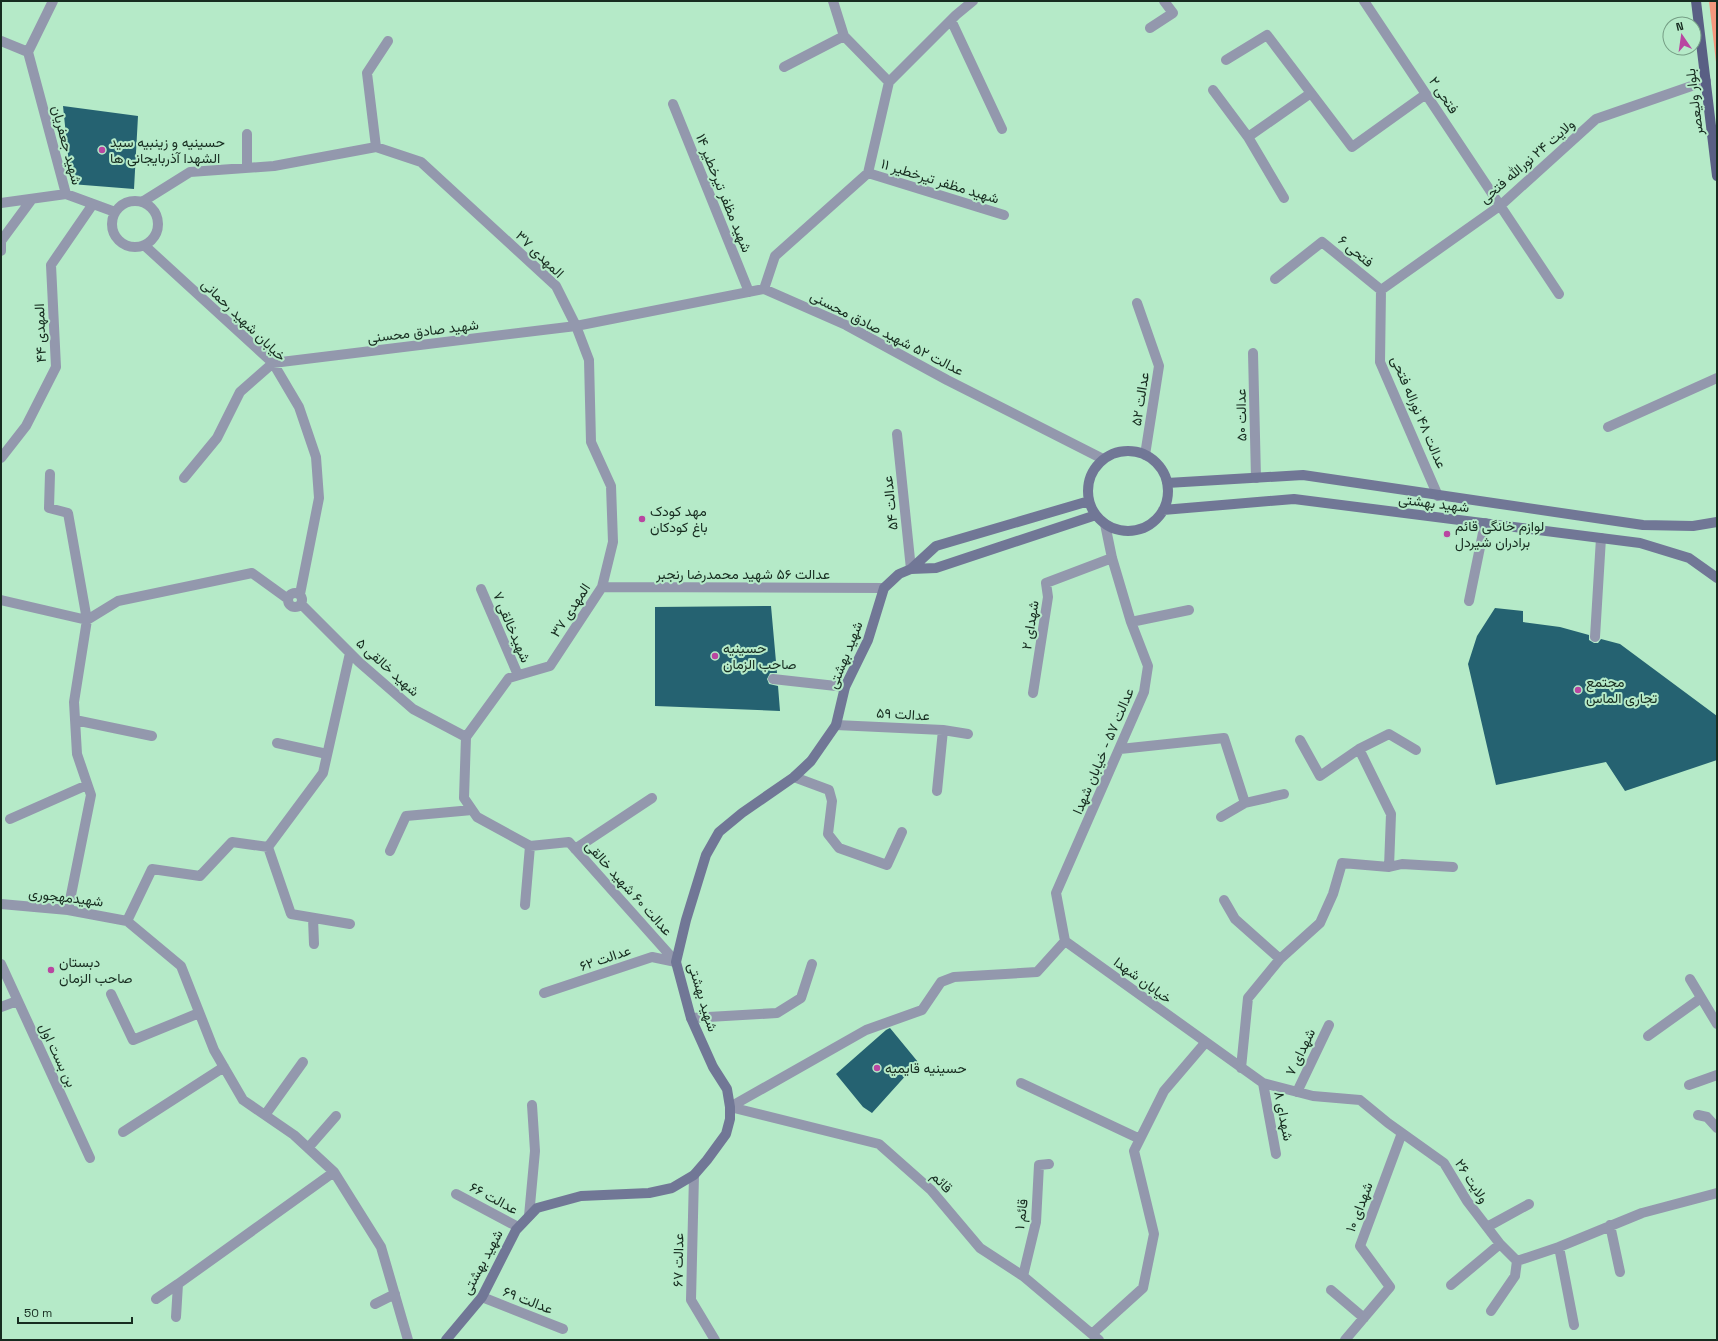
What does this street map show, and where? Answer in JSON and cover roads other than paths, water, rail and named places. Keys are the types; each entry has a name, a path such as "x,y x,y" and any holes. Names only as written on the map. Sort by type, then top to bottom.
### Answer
{"main road":[{"name":"بلوار ولیعصر","path":"1694,3 1706,81 1717,176"},
{"path":"1135,451 1145,455 1155,461 1163,471 1167,483 1168,497 1163,510 1155,520 1144,528 1130,531 1117,530 1105,524 1096,515 1089,501 1088,485 1090,478 1093,470 1103,459 1113,453 1135,451"},
{"name":"شهید بهشتی","path":"1167,483 1303,475 1644,525 1693,526 1717,522"},
{"name":"شهید بهشتی","path":"1163,510 1294,499 1640,543 1689,558 1717,578"},
{"name":"شهید بهشتی","path":"912,569 936,546 1089,501"},
{"name":"شهید بهشتی","path":"446,1340 482,1297 518,1227 537,1208 581,1196 649,1192 672,1188 694,1175 708,1160 726,1134 730,1118 727,1089 713,1067 691,1018 676,962 691,900 706,855 719,832 742,813 794,777 811,762 836,725 845,687 868,640 884,588 899,574 912,569 936,568 1096,515"}],"street":[{"path":"1,41 28,52 52,1"},
{"path":"833,1 844,36 889,82"},
{"path":"576,326 764,289 775,256 868,173 889,82 951,20 973,1"},
{"path":"1150,28 1173,14 1164,1"},
{"name":"فتحی ۲","path":"1364,1 1559,294"},
{"path":"951,20 1002,129"},
{"path":"1226,60 1267,35 1352,147 1426,94"},
{"path":"784,67 844,36"},
{"path":"376,147 367,73 388,41"},
{"name":"شهید جعفریان","path":"28,52 66,194 115,212"},
{"name":"ولایت ۲۴ نورالله فتحی","path":"1381,290 1501,205 1596,119 1706,81"},
{"path":"1213,90 1248,137 1284,198"},
{"path":"1248,137 1311,93"},
{"name":"شهید مظفر تیرخطیر ۱۴","path":"673,104 749,292"},
{"path":"247,134 247,168"},
{"name":"المهدی ۳۷","path":"142,202 190,172 274,166 376,147 421,162 556,286 576,326 589,360 591,442 611,486 613,542 602,587 550,666 518,675"},
{"name":"شهید مظفر تیرخطیر ۱۱","path":"868,173 1004,215"},
{"path":"1,203 66,194"},
{"path":"1,251 1,242 32,199"},
{"path":"127,202 142,202 153,210 158,222 154,236 144,245 130,246 117,239 112,226 115,212 120,206 127,202"},
{"name":"المهدی ۴۴","path":"1,458 26,426 56,367 51,265 92,204"},
{"name":"فتحی ۶","path":"1274,279 1322,242 1381,290"},
{"name":"خیابان شهید رحمانی","path":"144,245 273,363 300,407 316,457 319,498 300,594"},
{"name":"عدالت ۵۲ شهید صادق محسنی","path":"764,289 846,325 947,380 1103,459"},
{"name":"عدالت ۴۸ نوراله فتحی","path":"1381,290 1380,362 1438,496"},
{"name":"عدالت ۵۲","path":"1137,303 1159,366 1145,455"},
{"name":"شهید صادق محسنی","path":"273,363 576,326"},
{"name":"عدالت ۵۰","path":"1253,353 1256,478"},
{"path":"184,478 217,438 240,392 273,363"},
{"path":"1608,427 1717,378"},
{"name":"عدالت ۵۴","path":"896,434 912,569"},
{"path":"50,474 49,508 68,513 87,620 74,702 74,720 76,754 90,795 68,910"},
{"path":"1469,601 1484,523"},
{"name":"عدالت ۵۷ - خیابان شهدا","path":"1065,941 1056,893 1144,692 1148,666 1131,622 1112,558 1105,524"},
{"path":"1595,637 1601,538"},
{"name":"شهدای ۲","path":"1033,692 1048,597 1046,583 1112,558"},
{"path":"1,600 87,620 118,601 252,573 288,599 288,603 294,607 301,604 302,597 300,594 292,593 288,599"},
{"name":"عدالت ۵۶ شهید محمدرضا رنجبر","path":"602,587 884,588"},
{"name":"شهیدخالقی ۷","path":"481,589 518,675"},
{"name":"شهید خالقی ۵","path":"301,604 359,662 412,708 466,737"},
{"path":"1131,622 1188,610"},
{"path":"268,847 323,773 350,653"},
{"path":"518,675 509,678 466,737 464,798 477,817 530,846 525,905"},
{"path":"773,679 845,687"},
{"path":"74,720 152,736"},
{"name":"عدالت ۵۹","path":"836,725 944,730 968,734"},
{"path":"936,791 944,730"},
{"path":"1300,740 1320,776 1359,749 1389,734 1416,750"},
{"path":"1120,749 1224,738 1246,803"},
{"path":"277,743 327,754"},
{"path":"1359,749 1391,814 1389,867"},
{"path":"794,777 829,790 832,801 828,834 839,848 887,865 902,832"},
{"path":"10,819 87,785"},
{"path":"1221,817 1246,803 1284,794"},
{"path":"575,849 652,798"},
{"path":"390,851 406,816 472,810"},
{"path":"268,847 232,842 200,876 152,869 127,920 181,966 214,1050 242,1100 294,1135 334,1172 381,1247 408,1340"},
{"name":"عدالت ۶۰ شهید خالقی","path":"530,846 569,842 676,962"},
{"path":"268,847 291,914 350,924"},
{"path":"1241,1068 1248,998 1280,959 1320,923 1333,894 1342,863 1389,867 1402,864 1452,867"},
{"path":"1224,900 1235,919 1280,959"},
{"name":"شهیدمهجوری","path":"1,904 68,910 127,920"},
{"path":"313,918 314,944"},
{"path":"730,1107 866,1030 922,1010 941,982 954,977 1037,972 1065,941"},
{"name":"خیابان شهدا","path":"1065,941 1205,1043"},
{"name":"عدالت ۶۲","path":"544,993 652,957 676,962"},
{"name":"بن بست اول","path":"1,964 90,1158"},
{"path":"691,1018 777,1014 801,998 812,964"},
{"path":"1690,979 1717,1024"},
{"path":"111,994 133,1040 199,1013"},
{"path":"1648,1036 1701,998"},
{"path":"1,1007 17,1001"},
{"name":"شهدای ۷","path":"1297,1092 1329,1025"},
{"path":"1096,1337 1143,1288 1154,1234 1134,1151 1164,1091 1205,1043"},
{"name":"ولایت ۲۶","path":"1205,1043 1263,1083 1313,1096 1360,1100 1444,1163 1467,1201 1487,1228 1517,1261"},
{"path":"265,1115 303,1062"},
{"path":"123,1132 224,1067"},
{"path":"1689,1085 1717,1075"},
{"path":"1021,1083 1140,1139"},
{"name":"شهدای ۸","path":"1263,1083 1276,1154"},
{"path":"529,1216 535,1151 532,1105"},
{"name":"قائم","path":"730,1107 879,1144 932,1190 980,1248 1023,1276 1096,1337"},
{"path":"1698,1115 1707,1117 1717,1128"},
{"path":"308,1148 336,1116"},
{"name":"شهدای ۱۰","path":"1345,1340 1390,1287 1360,1246 1402,1133"},
{"name":"قائم ۱","path":"1023,1276 1036,1222 1039,1165 1049,1164"},
{"path":"156,1299 334,1172"},
{"name":"عدالت ۶۷","path":"694,1175 691,1300 714,1340"},
{"path":"1491,1312 1515,1276 1517,1261 1559,1247 1642,1213 1717,1193"},
{"name":"عدالت ۶۶","path":"456,1194 518,1227"},
{"path":"1487,1228 1529,1204"},
{"path":"1610,1225 1620,1272"},
{"path":"1451,1285 1500,1244"},
{"path":"1559,1247 1574,1325"},
{"path":"176,1317 178,1284"},
{"path":"1331,1290 1364,1318"},
{"path":"375,1304 395,1294"},
{"name":"عدالت ۶۹","path":"482,1297 563,1329"}],"place":[{"name":"حسینیه و زینبیه سید الشهدا آذربایجانی ها","path":"102,150"},
{"name":"مهد کودک باغ کودکان","path":"642,519"},
{"name":"لوازم خانگی قائم برادران شیردل","path":"1447,534"},
{"name":"حسینیه صاحب الزمان","path":"715,656"},
{"name":"مجتمع تجاری الماس","path":"1578,690"},
{"name":"دبستان صاحب الزمان","path":"51,970"},
{"name":"حسینیه قایمیه","path":"877,1068"}]}
